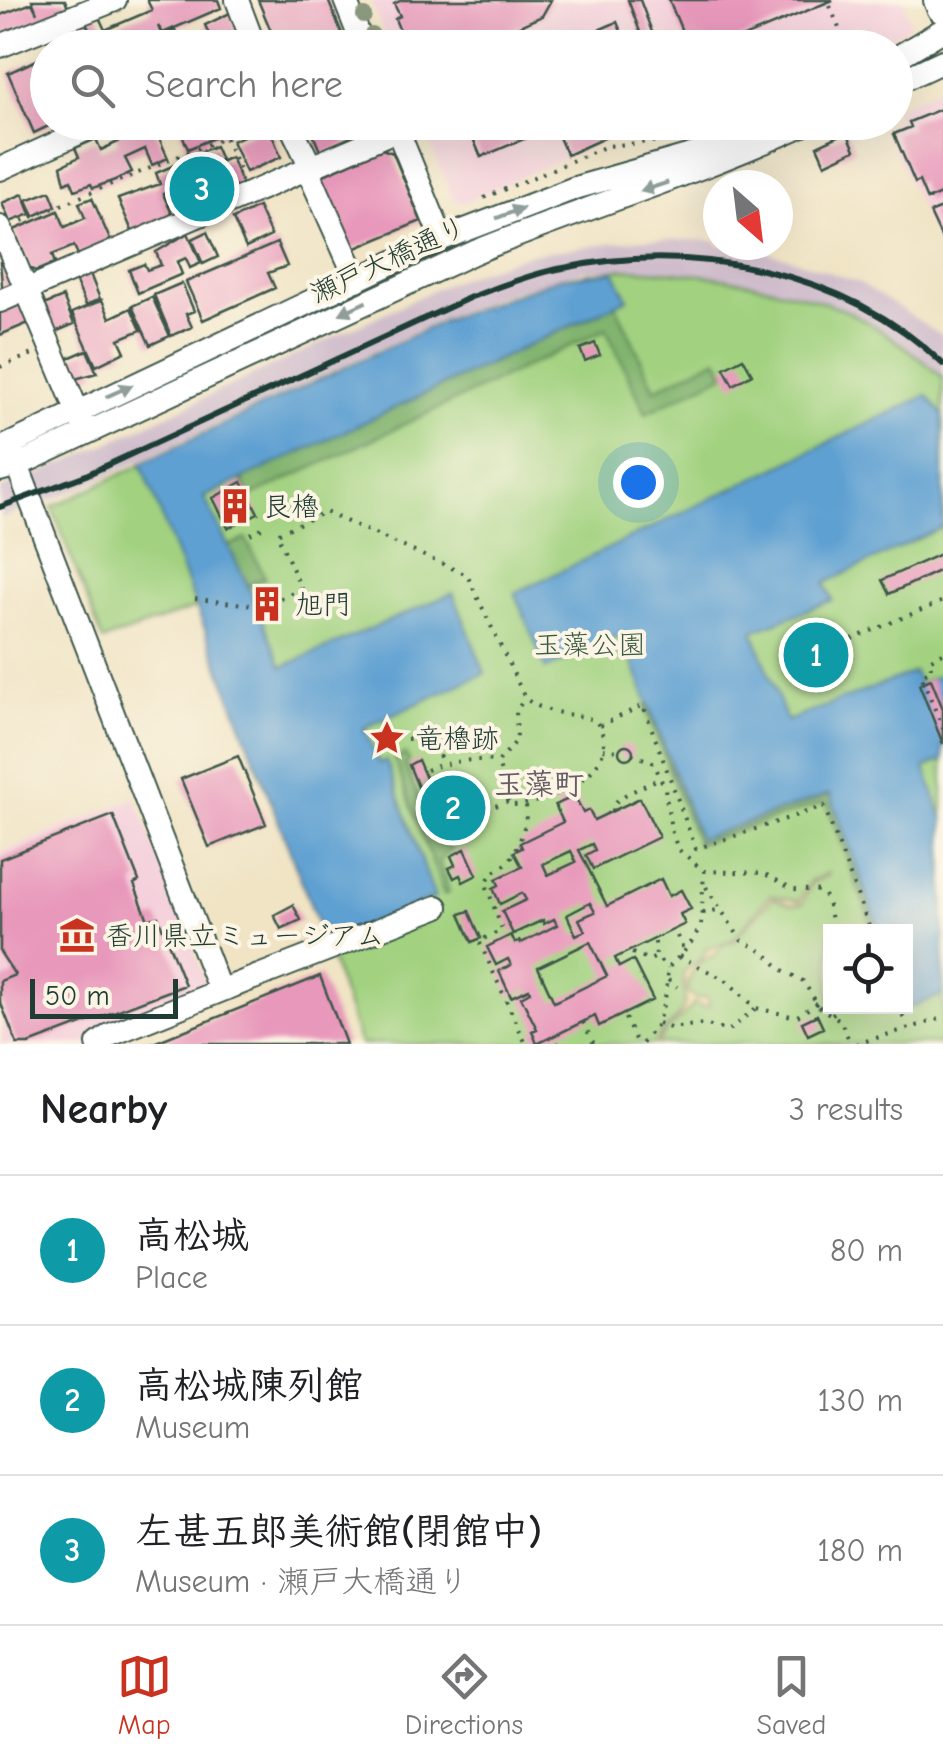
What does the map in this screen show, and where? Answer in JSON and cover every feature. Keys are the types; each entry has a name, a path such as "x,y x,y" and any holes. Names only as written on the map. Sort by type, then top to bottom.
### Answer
{"highway":[{"path":"940,0 943,7"}],"street":[{"path":"40,30 115,0"},
{"path":"238,0 249,30"},
{"path":"345,0 357,30"},
{"path":"913,48 943,30"},
{"path":"0,46 30,34"},
{"path":"913,75 943,61"},
{"path":"0,169 64,140"},
{"path":"297,140 357,280"},
{"path":"0,300 367,140"},
{"path":"402,140 442,239"},
{"name":"瀬戸大橋通り","path":"7,457 76,410 442,239 575,188 731,140"},
{"name":"瀬戸大橋通り","path":"7,457 88,432 474,252 705,168 768,140"},
{"path":"0,228 88,432"},
{"path":"7,457 220,991"},
{"path":"98,1044 110,1035 437,908"}],"path":[{"path":"830,6 840,30"},
{"path":"0,228 221,140"},
{"path":"227,140 250,193"},
{"path":"468,205 607,146 674,140"},
{"path":"0,367 51,347"},
{"path":"270,602 301,588 277,534 326,512 467,574 525,698 553,712 595,720 600,726 603,749 582,781 561,795 526,806 510,805 498,762"},
{"path":"250,534 262,528"},
{"path":"195,599 259,606"},
{"path":"838,674 828,649 943,601"},
{"path":"943,653 929,660 932,670 921,674 943,728"},
{"path":"498,762 517,740 516,711 525,698"},
{"path":"600,726 643,705 696,849 824,806 868,924"},
{"path":"407,740 429,738 444,764"},
{"path":"603,749 620,751"},
{"path":"632,754 654,763 678,849 704,871 763,873 793,889 822,890 831,924"},
{"path":"426,770 484,759 498,762"},
{"path":"613,811 613,804 624,795 660,778"},
{"path":"475,810 508,801"},
{"path":"526,806 526,823 509,860 490,873 486,884 502,930 479,941 526,1044"},
{"path":"625,1018 640,1044 658,1024 668,968 696,936 706,886 704,871"},
{"path":"706,886 737,934 764,952 774,964 804,981 817,1003 840,1020 853,1044 943,1018"},
{"path":"702,913 720,909"},
{"path":"676,936 681,954 726,981 756,1008 796,1017 817,1003"},
{"path":"655,942 656,957 668,968"},
{"path":"632,953 650,960 656,957"},
{"path":"668,980 677,987"},
{"path":"658,1024 704,1024 728,1031 756,1008"},
{"path":"902,1014 906,1026"},
{"path":"583,1022 594,1044"}],"shaded area":[{"path":"370,0 903,0 911,22 904,30 382,30"},
{"path":"938,88 943,95 943,258 890,140 913,140 913,99"},
{"path":"428,140 604,140 463,203 453,199"},
{"path":"642,239 703,240 703,260 793,259 860,283 943,336 943,378 901,343 829,304 621,269 582,271 513,291 451,315 83,487 0,519 0,489 72,460 457,279 529,254"},
{"path":"136,798 208,988 105,1028 85,1044 2,1044 0,853"}],"green space":[{"name":"玉藻公園","path":"621,269 699,275 826,303 872,325 943,378 943,1044 360,1044 197,607 103,641 52,507 452,317 559,278"},
{"path":"616,305 655,389 718,358 725,374 646,413 606,329 250,497 242,479"},
{"path":"246,539 265,578 248,586 228,546"},
{"path":"648,705 699,839 830,795 876,924 871,924 826,802 697,844 645,706"},
{"path":"405,754 418,797 425,798 451,850 439,862 449,892 444,895 394,759"}],"sand":[{"path":"828,873 812,883 802,904 791,905 773,898 736,941 724,944 714,956 699,964 687,992 696,999 707,997 710,1005 694,1003 654,1044 682,1010 684,971 701,959 706,950 733,939 770,895 799,901 810,881"}],"water":[{"path":"614,271 628,299 204,497 252,594 282,667 453,593 485,673 364,728 379,763 386,760 435,898 325,942 141,463 452,317 559,278"},
{"path":"927,395 943,415 943,527 825,583 833,600 753,631 787,721 914,672 919,684 943,674 943,760 925,768 943,819 943,995 913,1006 913,924 877,924 830,794 699,839 622,634 546,669 515,593"}],"building":[{"path":"32,0 65,0 68,8 0,36 0,15 32,3 37,13"},
{"path":"147,0 218,0 221,8 170,30 158,26 160,30 105,30 152,10"},
{"path":"258,0 328,0 340,30 270,30"},
{"path":"402,0 551,0 542,16 510,30 400,30 395,19 400,16 394,4"},
{"path":"628,0 640,0 651,30 639,30"},
{"path":"669,0 833,0 760,30 682,30"},
{"path":"230,13 237,30 207,30 205,25"},
{"path":"98,15 105,30 89,30 85,21"},
{"path":"617,22 620,30 599,30"},
{"path":"30,63 30,124 8,73"},
{"path":"943,108 943,193 927,200 919,181 915,183 897,140 913,140 913,120"},
{"path":"96,140 101,150 118,142 160,140 168,158 152,165 145,149 125,158 132,172 115,180 75,190 71,180 65,183 61,166 79,157 75,148"},
{"path":"184,140 208,140 188,149"},
{"path":"274,140 281,157 246,172 232,141"},
{"path":"315,140 355,140 322,156"},
{"path":"474,140 522,140 481,157"},
{"path":"560,140 600,140 567,155"},
{"path":"830,140 851,140 855,150 825,164 817,146"},
{"path":"215,146 221,160 203,167 197,153"},
{"path":"382,149 393,153 421,221 349,251 317,178"},
{"path":"231,157 242,184 220,193 208,167"},
{"path":"189,159 198,179 163,194 173,216 133,233 118,199 160,184 156,173"},
{"path":"205,180 211,193 199,199 193,185"},
{"path":"50,191 56,206 34,216 27,200"},
{"path":"23,194 31,214 10,222 2,203"},
{"path":"92,198 111,242 78,255 74,246 52,255 55,263 36,271 30,269 14,230 58,211 65,227 85,218 79,203"},
{"path":"258,207 271,236 246,248 233,219"},
{"path":"943,207 943,241 930,213"},
{"path":"207,232 218,257 203,264 192,239"},
{"path":"188,233 201,263 190,268 186,258 177,262 182,274 138,293 129,270 144,264 147,270 161,265 156,252"},
{"path":"277,243 287,266 268,273 275,288 203,320 186,282"},
{"path":"5,260 14,282 3,295 0,262"},
{"path":"90,274 100,299 86,305 75,280"},
{"path":"182,283 194,311 186,314 192,327 171,336 154,295"},
{"path":"63,297 74,324 55,332 44,305"},
{"path":"152,297 170,336 150,345 132,306"},
{"path":"102,300 110,318 131,308 141,330 119,339 125,352 96,366 72,313"},
{"path":"18,305 26,308 31,322 0,335 0,313"},
{"path":"595,343 600,355 585,361 580,349"},
{"path":"87,350 97,373 75,379 66,359"},
{"path":"743,358 752,374 733,385 724,368"},
{"name":"艮櫓","path":"242,482 258,513 228,528 213,498"},
{"path":"940,554 943,569 889,594 882,580"},
{"path":"931,679 943,709 943,744 919,684"},
{"path":"626,745 633,752 626,759 619,752"},
{"path":"238,756 266,824 209,847 181,779"},
{"path":"418,760 428,783 418,787 409,765"},
{"path":"575,796 583,813 589,810 594,820 640,798 659,837 593,869 586,855 595,850 592,844 579,850 607,906 661,879 669,896 681,890 691,909 680,914 685,924 615,958 619,967 633,960 653,1000 599,1026 595,1016 537,1044 532,1031 537,1029 521,997 529,989 511,997 499,971 511,965 508,959 496,965 487,947 511,935 515,943 521,943 557,925 554,919 544,924 543,920 513,934 502,911 526,900 522,893 500,904 493,888 499,885 496,879 522,867 514,852 522,848 520,843 563,822 555,805","holes":["571,851 576,862 548,875 543,864","590,903 595,912 579,919 585,931 576,935 567,915","590,942 607,976 554,1002 538,967"]},
{"path":"113,815 139,881 134,884 148,920 158,917 185,985 29,1044 17,1044 0,1001 0,981 15,975 0,952 0,859"},
{"path":"465,849 477,875 463,882 460,875 454,878 449,868 455,865 451,856"},
{"path":"293,905 301,920 281,929 274,915"},
{"path":"469,911 481,938 472,942 460,914"},
{"path":"320,976 346,1044 151,1044"},
{"path":"817,1015 823,1028 808,1035 802,1022"}],"railway":[{"path":"0,507 86,475 471,297 547,272 609,261 712,261 812,284 903,331 943,364"}],"place":[{"name":"左甚五郎美術館(閉館中)","path":"202,189"},
{"name":"艮櫓","path":"235,506"},
{"name":"旭門","path":"267,604"},
{"name":"高松城","path":"816,655"},
{"name":"竜櫓跡","path":"387,738"},
{"name":"高松城陳列館","path":"453,808"},
{"name":"香川県立ミュージアム","path":"77,935"}],"district":[{"name":"玉藻町","path":"539,784"}]}
